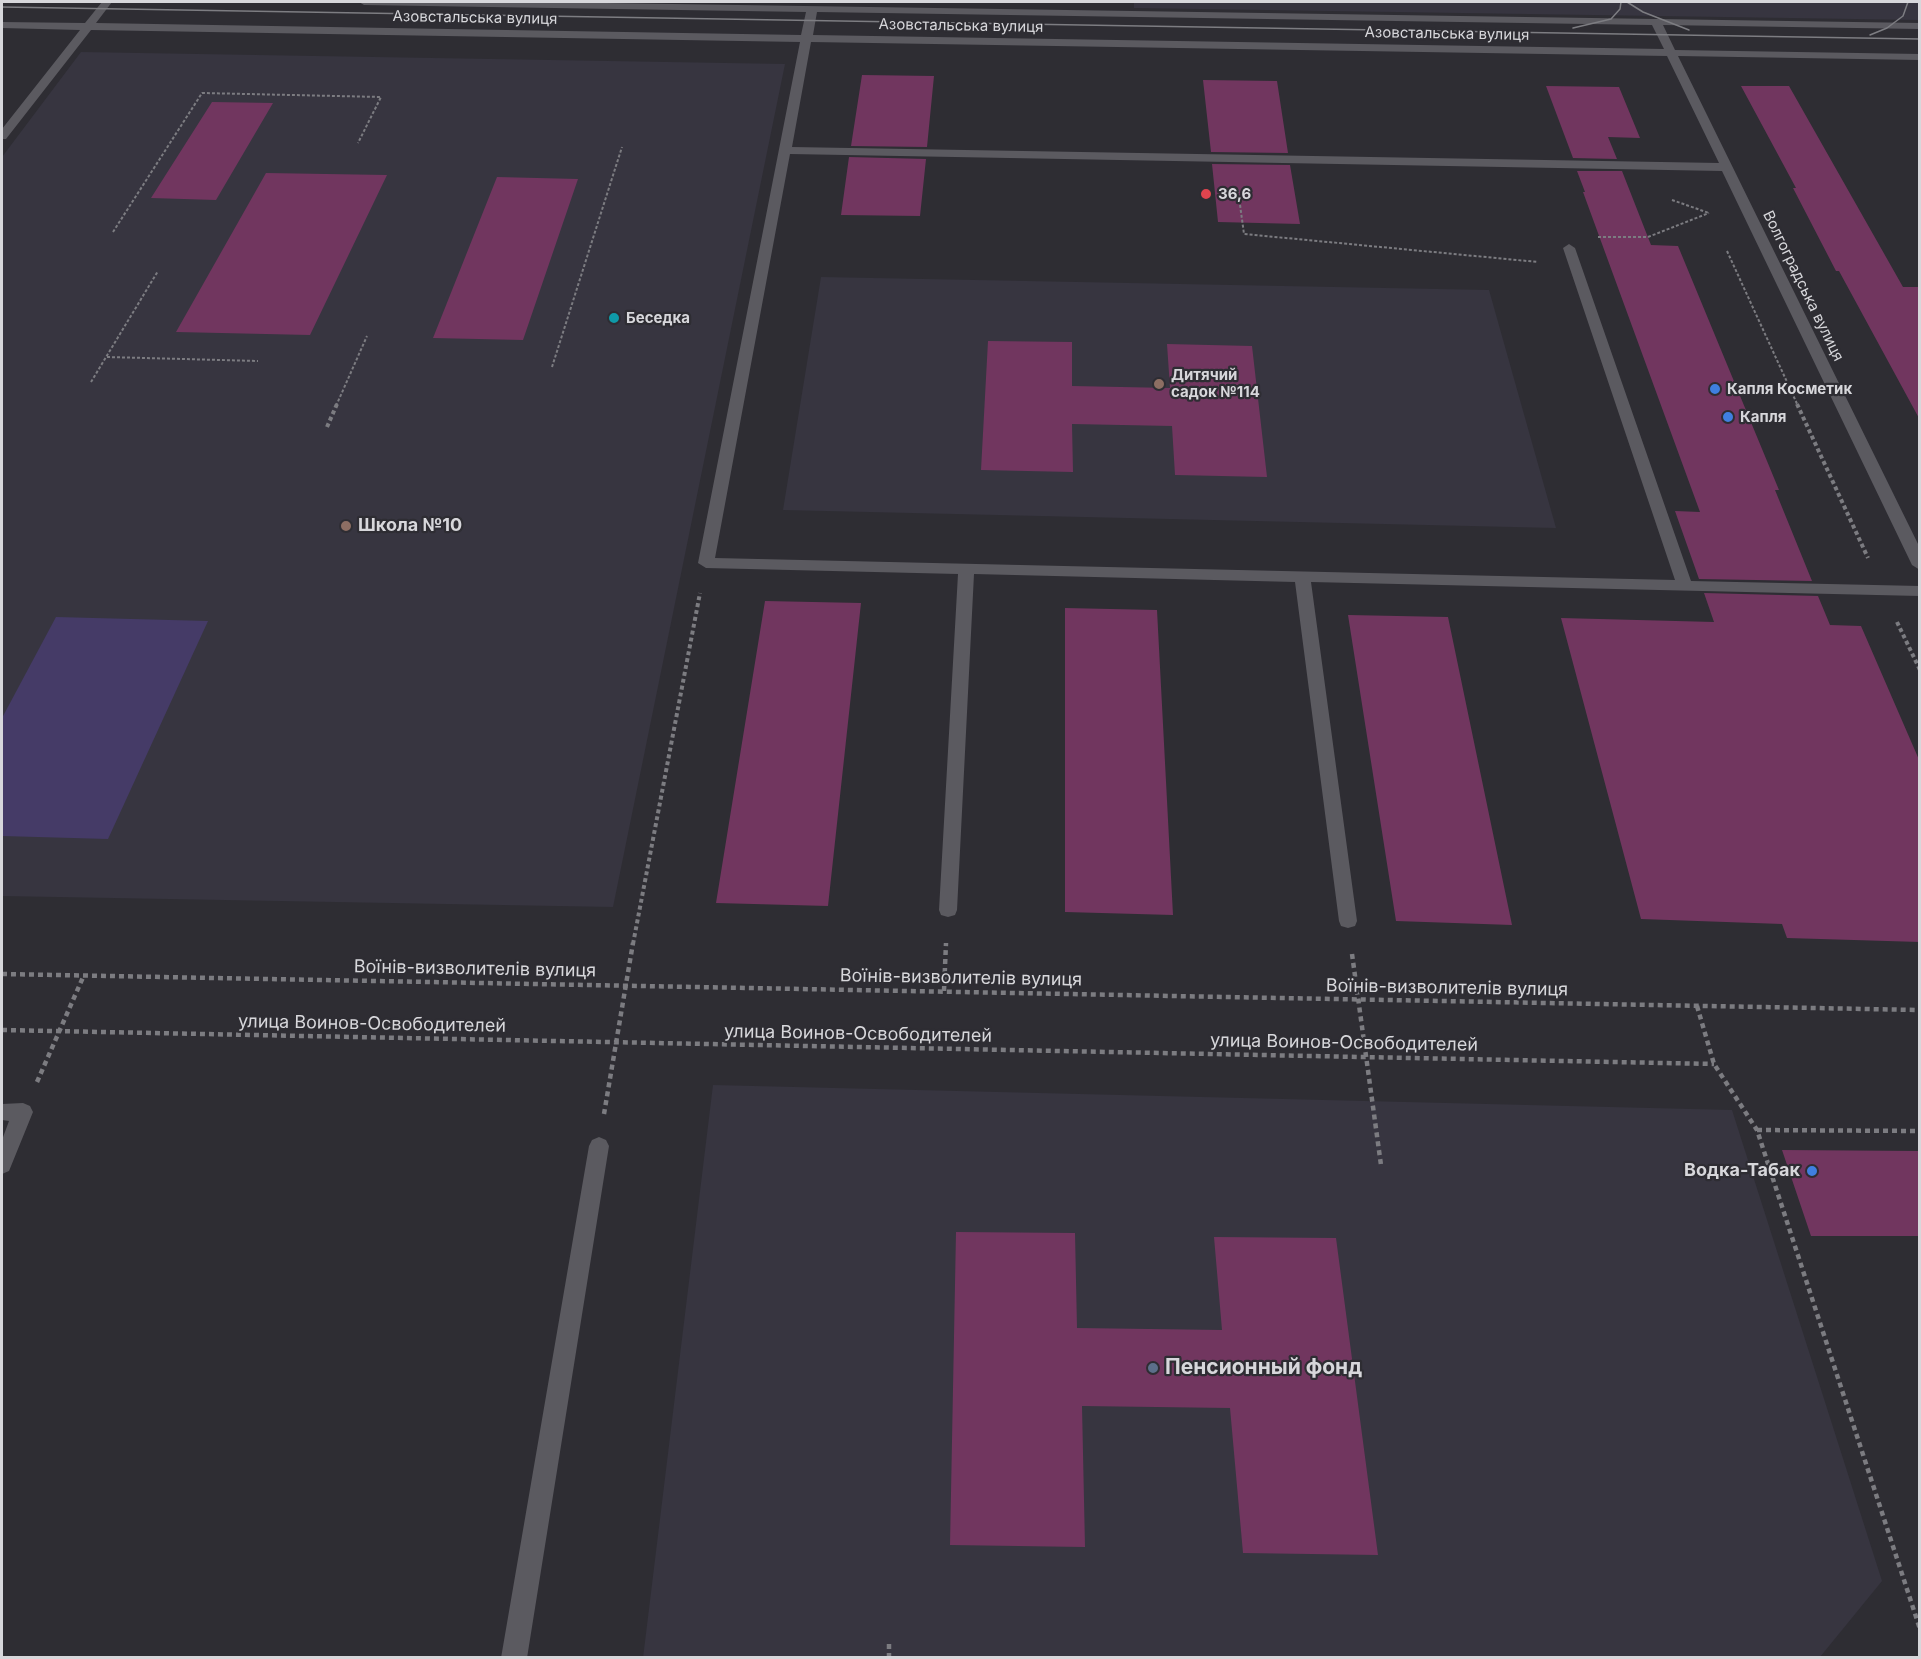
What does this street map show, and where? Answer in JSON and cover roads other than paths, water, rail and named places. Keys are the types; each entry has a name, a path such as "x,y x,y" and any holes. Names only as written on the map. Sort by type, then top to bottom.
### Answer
{"street":[{"path":"2,136 107,2"},
{"name":"Азовстальська вулиця","path":"364,2 1920,26"},
{"path":"812,9 706,563 1920,591"},
{"name":"Волгоградська вулиця","path":"1656,22 1920,566"},
{"name":"Азовстальська вулиця","path":"2,25 1920,57"},
{"path":"785,150 1727,167"},
{"path":"1569,248 1684,586"},
{"path":"948,910 966,569"},
{"path":"1302,577 1348,921"},
{"path":"2,1112 23,1112 2,1165"},
{"path":"514,1658 599,1146"}],"tram line":[{"path":"1573,28 1611,19 1620,9 1621,2"},
{"path":"1627,2 1643,12 1689,30"},
{"path":"1870,35 1887,28 1903,16 1908,2"},
{"path":"2,7 1920,39"}],"place":[{"name":"36,6","path":"1206,194"},
{"name":"Беседка","path":"614,318"},
{"name":"Дитячий садок №114","path":"1159,384"},
{"name":"Капля Косметик","path":"1715,389"},
{"name":"Капля","path":"1728,417"},
{"name":"Школа №10","path":"346,526"},
{"name":"Водка-Табак","path":"1812,1171"},
{"name":"Пенсионный фонд","path":"1153,1368"}]}
